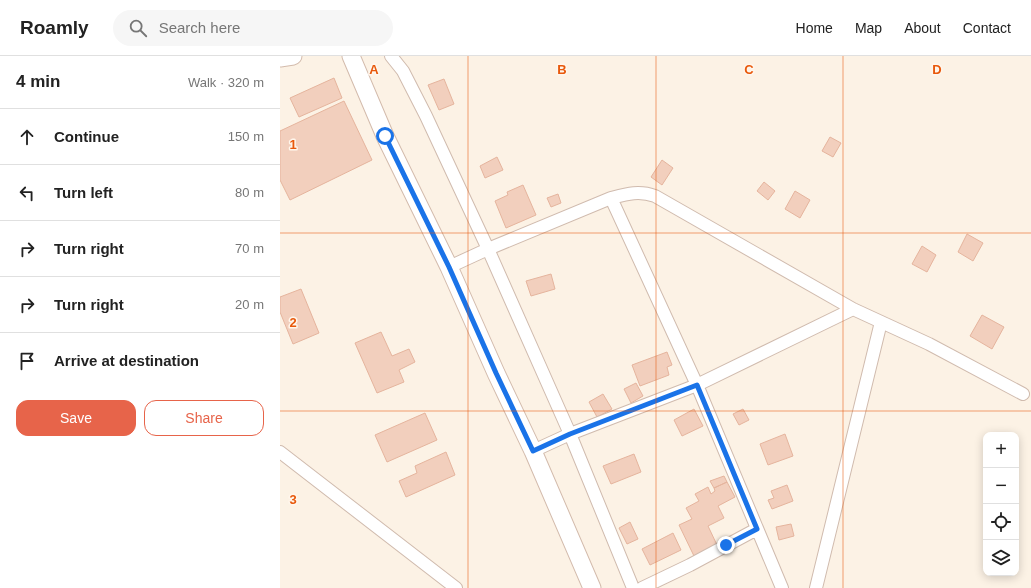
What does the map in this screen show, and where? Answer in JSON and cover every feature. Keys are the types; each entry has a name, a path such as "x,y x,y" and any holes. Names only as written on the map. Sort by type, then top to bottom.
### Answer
{"main road":[{"path":"280,58 293,56"},
{"path":"351,56 385,136 449,267 496,373 533,451 592,588"}],"street":[{"path":"392,56 403,71 426,116 488,249 570,434 633,588"},
{"path":"449,267 488,249 611,198 627,193 646,193 655,196 852,309 929,344 1023,394"},
{"path":"611,198 697,385 782,588"},
{"path":"533,451 570,434 697,385 852,309"},
{"path":"816,588 881,322"},
{"path":"280,452 456,588"},
{"path":"642,588 690,565 757,529"}],"building":[{"path":"334,78 342,98 299,117 290,98"},
{"path":"444,79 454,104 439,110 428,85"},
{"path":"344,101 372,160 290,200 280,180 280,131"},
{"path":"830,137 841,143 833,157 822,151"},
{"path":"497,157 503,170 485,178 480,166"},
{"path":"662,160 673,168 662,185 651,177"},
{"path":"764,182 775,191 768,200 757,191"},
{"path":"523,185 536,215 506,228 495,201 508,195 507,192"},
{"path":"795,191 810,200 800,218 785,209"},
{"path":"558,194 561,203 551,207 547,198"},
{"path":"967,234 983,243 973,261 958,252"},
{"path":"922,246 936,255 927,272 912,264"},
{"path":"551,274 555,289 531,296 526,281"},
{"path":"301,289 319,333 293,344 280,312 280,297"},
{"path":"982,315 1004,327 992,349 970,336"},
{"path":"381,332 392,356 409,349 415,362 399,370 404,382 377,393 355,343"},
{"path":"667,352 672,365 667,367 669,375 640,386 632,365"},
{"path":"636,383 643,396 631,403 624,389"},
{"path":"603,394 612,409 597,417 589,402"},
{"path":"694,409 703,426 682,436 674,420"},
{"path":"743,409 749,420 739,425 733,414"},
{"path":"425,413 437,440 387,462 375,435"},
{"path":"785,434 793,456 768,465 760,444"},
{"path":"446,452 455,475 406,497 399,481 417,473 415,466"},
{"path":"634,454 641,472 611,484 603,466"},
{"path":"724,476 727,482 714,488 710,481"},
{"path":"727,482 735,497 718,506 724,518 708,526 717,545 694,556 679,525 692,519 686,508 699,501 695,494 708,487 711,494 715,491 714,488"},
{"path":"787,485 793,501 772,509 768,500 774,498 771,491"},
{"path":"630,522 638,539 627,544 619,528"},
{"path":"791,524 794,536 779,540 776,527"},
{"path":"673,533 681,550 650,565 642,549"}],"route":[{"path":"385,136 449,267 496,373 533,451 570,434 697,385 757,529 726,545"}]}
